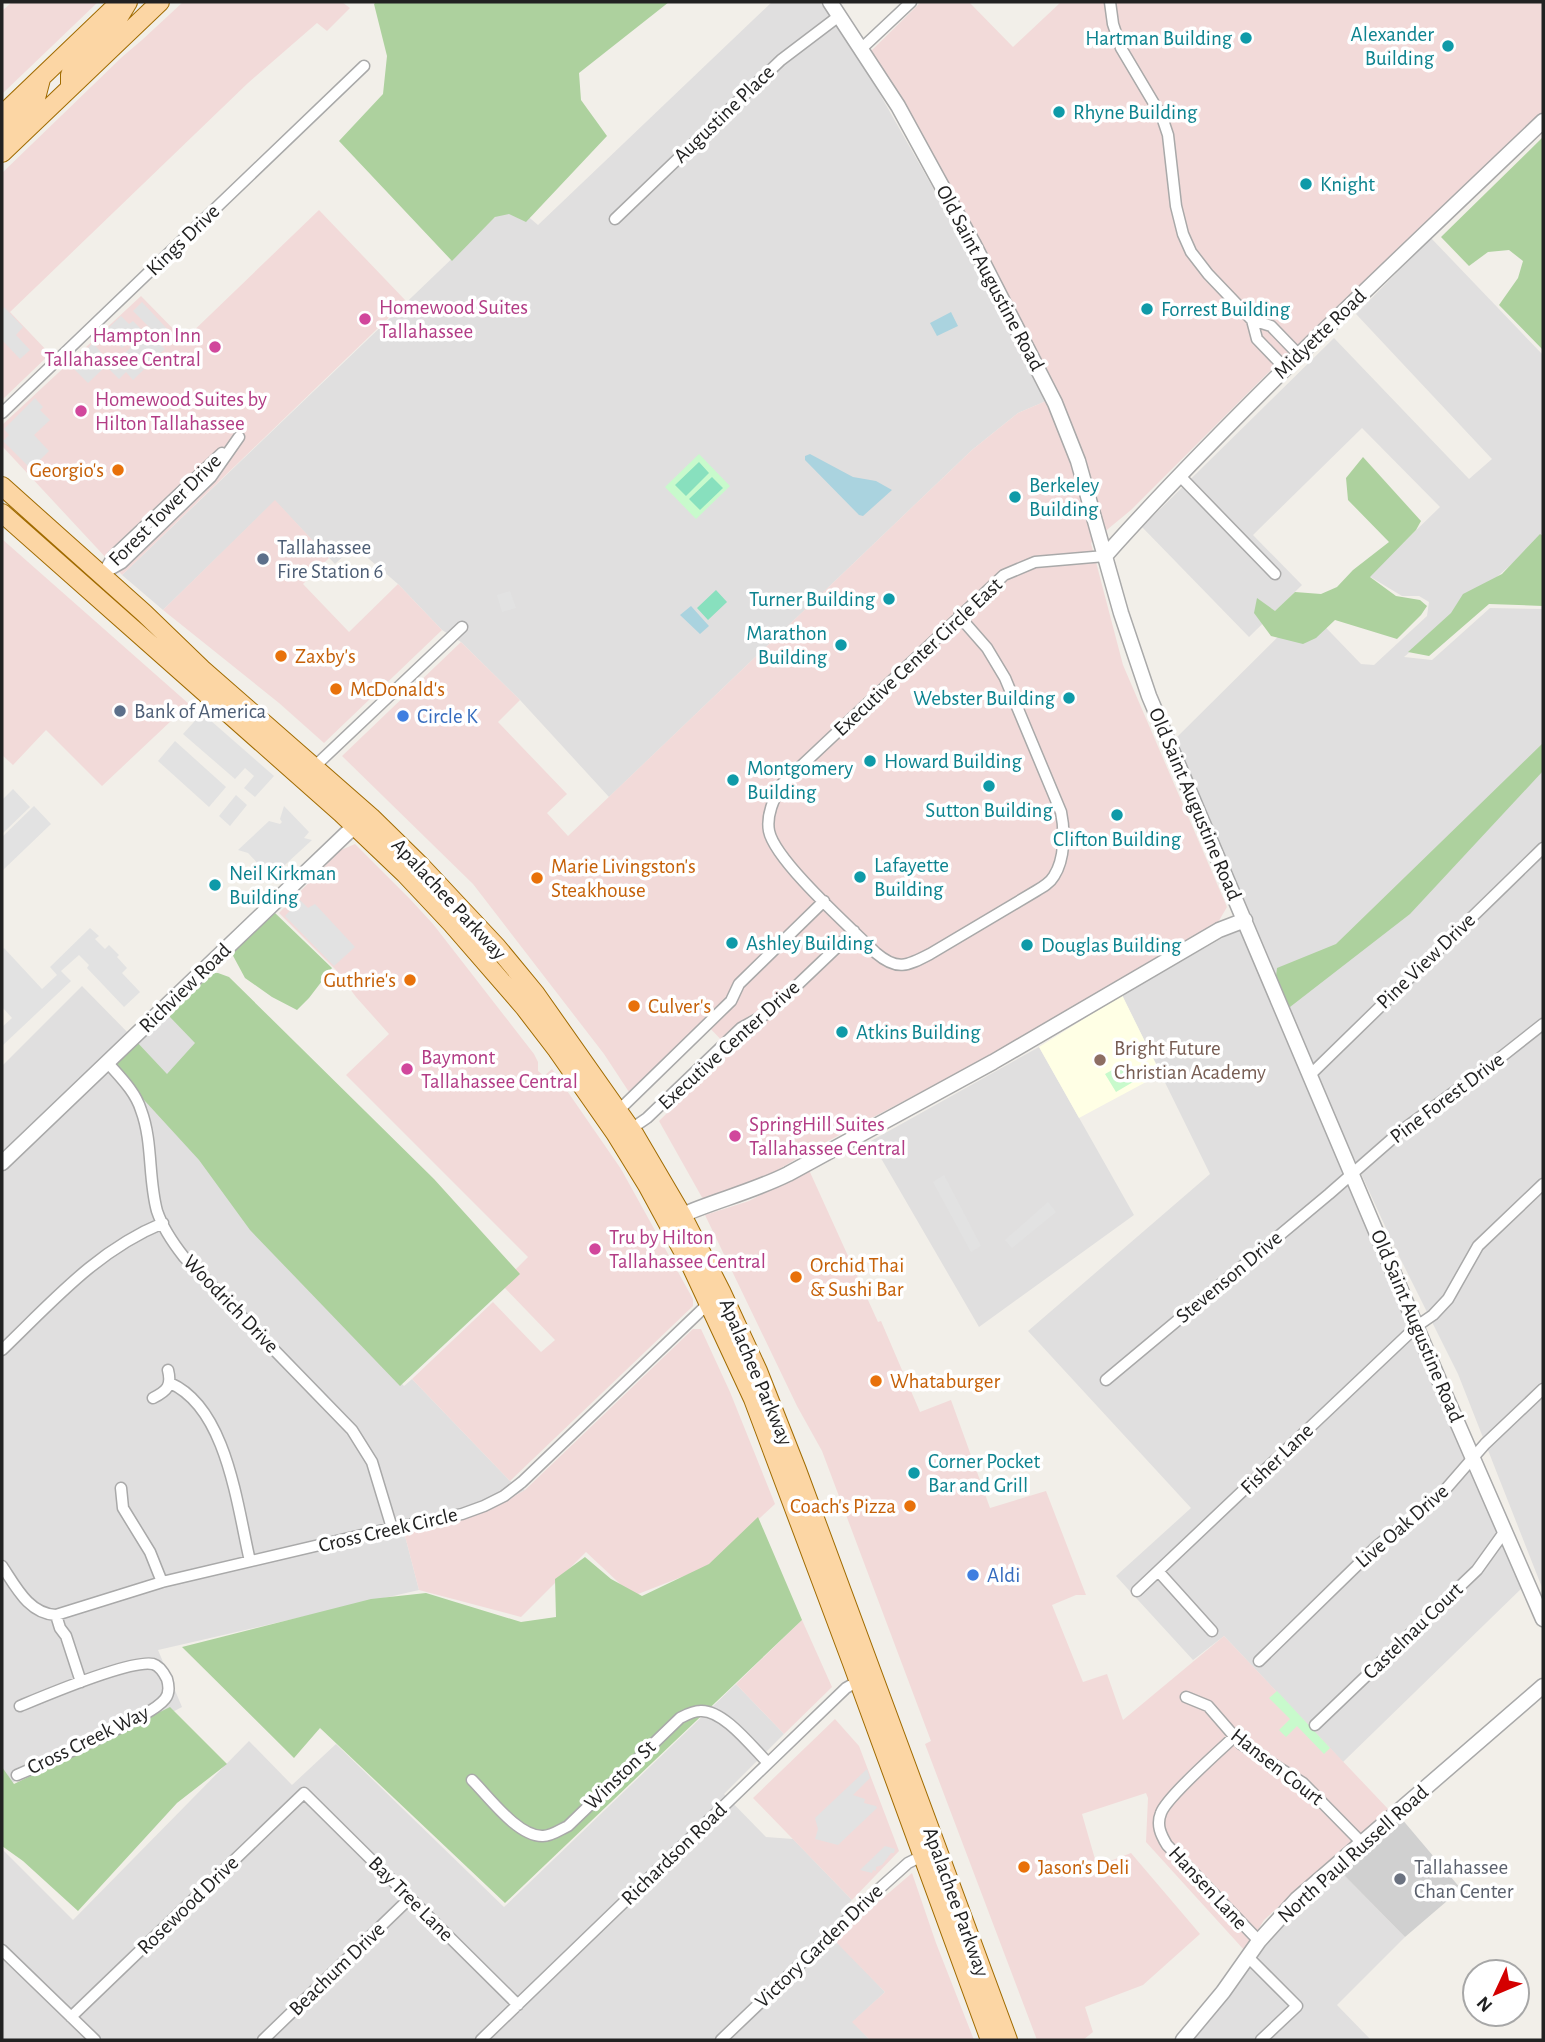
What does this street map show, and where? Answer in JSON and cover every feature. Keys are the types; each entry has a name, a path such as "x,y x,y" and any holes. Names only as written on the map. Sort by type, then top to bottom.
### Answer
{"main road":[{"path":"2,115 120,2"},
{"path":"70,88 70,75 74,65 111,30 128,2"},
{"path":"2,153 154,6"},
{"path":"2,135 35,102 41,78"},
{"name":"Apalachee Parkway","path":"2,486 313,768 363,822 405,874 485,960 623,1131 682,1215 757,1409 943,1867 1008,2040"},
{"name":"Apalachee Parkway","path":"2,513 205,694 422,867 497,947 550,1014 618,1111 623,1131 657,1204 715,1297"},
{"path":"88,589 102,575"},
{"path":"163,656 202,669 205,694"},
{"path":"485,960 519,973"},
{"name":"Apalachee Parkway","path":"865,1678 922,1856 988,2039"},
{"path":"922,1856 932,1858 943,1867"},
{"path":"961,1961 975,1974 983,1976 972,1992"}],"street":[{"name":"Old Saint Augustine Road","path":"830,2 898,106 1055,403 1079,461 1137,665 1149,696 1543,1619"},
{"path":"861,49 911,2"},
{"path":"1110,2 1113,24 1121,48 1162,117 1168,135 1176,206 1191,252 1252,320 1271,326 1299,355"},
{"name":"Augustine Place","path":"615,219 780,60 839,16"},
{"name":"Kings Drive","path":"2,413 365,66"},
{"name":"Midyette Road","path":"1105,556 1179,475 1285,368 1404,251 1543,121"},
{"path":"1252,320 1257,339 1285,368"},
{"name":"Forest Tower Drive","path":"239,437 211,477 122,563 102,575 113,556 239,437"},
{"path":"1179,475 1275,574"},
{"name":"Executive Center Circle East","path":"824,901 787,862 776,848 769,832 771,806 781,785 996,580 1026,565 1048,560 1105,556"},
{"path":"824,901 876,953 891,964 903,965 914,962 1048,884 1057,869 1063,835 1061,812 1005,678 987,648 959,616"},
{"path":"313,768 462,627"},
{"name":"Richview Road","path":"2,1163 347,833 363,822"},
{"name":"Pine View Drive","path":"1310,1075 1543,848"},
{"name":"Executive Center Drive","path":"618,1111 732,1001 739,984 824,901"},
{"path":"682,1215 791,1173 1016,1049 1219,930 1245,920"},
{"name":"Executive Center Drive","path":"623,1131 647,1118 741,1028 768,1013 855,931"},
{"name":"Pine Forest Drive","path":"1352,1174 1401,1131 1543,1024"},
{"name":"Woodrich Drive","path":"107,1062 134,1093 142,1111 157,1209 169,1239 352,1430 372,1462 392,1528"},
{"name":"Stevenson Drive","path":"1106,1380 1352,1174"},
{"name":"Fisher Lane","path":"1137,1591 1417,1326 1433,1315 1447,1299 1478,1246 1543,1184"},
{"path":"2,1350 111,1250 129,1238 163,1223"},
{"name":"Cross Creek Circle","path":"60,1614 162,1582 462,1514 484,1506 504,1496 530,1475 715,1297"},
{"path":"153,1398 163,1392 170,1383 168,1370"},
{"path":"170,1383 192,1397 218,1435 226,1456 250,1561"},
{"name":"Live Oak Drive","path":"1259,1661 1378,1545 1438,1498 1485,1444 1543,1389"},
{"path":"121,1488 123,1508 150,1552 162,1582"},
{"name":"Castelnau Court","path":"1315,1725 1477,1570 1506,1531"},
{"path":"2,1566 33,1608 48,1615 60,1614 60,1628 66,1636 81,1682"},
{"path":"1158,1571 1212,1630"},
{"name":"Cross Creek Way","path":"17,1775 98,1739 156,1708 166,1699 169,1688 163,1672 153,1664 136,1665 81,1682 20,1706"},
{"name":"Richardson Road","path":"481,2040 846,1688 865,1678"},
{"name":"North Paul Russell Road","path":"1184,2040 1205,2016 1259,1941 1297,1899 1543,1686"},
{"name":"Hansen Court","path":"1186,1697 1208,1706 1234,1737 1303,1783 1363,1844"},
{"name":"Winston St","path":"472,1780 520,1829 535,1836 547,1836 568,1826 680,1718 691,1712 703,1710 720,1715 768,1763"},
{"name":"Hansen Lane","path":"1234,1737 1170,1800 1161,1813 1159,1830 1167,1845 1259,1941"},
{"name":"Bay Tree Lane","path":"304,1793 518,2005"},
{"name":"Rosewood Drive","path":"71,2017 304,1793"},
{"name":"Victory Garden Drive","path":"720,2040 888,1880 908,1863 922,1856"},
{"name":"Beachum Drive","path":"263,2040 410,1898"},
{"path":"2,1950 95,2040"},
{"path":"1248,1957 1297,2006 1261,2040"}],"shaded area":[{"path":"12,2 98,2 2,94 2,11"},
{"path":"183,2 342,2 350,8 327,31 317,23 248,83 10,312 50,354 2,400 2,173"},
{"path":"772,2 820,2 860,59 933,188 1046,401 1018,413 972,450 609,797 520,700 461,642 442,630 398,584 354,546 335,564 275,501 163,610 122,575 511,202 538,225"},
{"path":"921,2 969,2 1013,47 1061,2 1543,2 1543,115 1267,374 1131,510 1091,543 1123,665 1227,907 1217,924 989,1056 811,1150 758,1182 704,1201 659,1121 731,1050 703,1021 629,1092 604,1054 473,884 342,756 461,642 520,700 498,722 567,794 547,813 568,836 972,450 1018,413 1060,395 909,110 870,52"},
{"path":"319,210 406,301 122,575 2,446 2,425 141,296 184,340"},
{"path":"1431,238 1543,355 1543,537 1404,657 1432,660 1490,608 1543,609 1543,1590 1458,1374 1395,1248 1284,1005 1348,943 1274,976 1175,739 1307,608 1361,664 1374,665 1427,616 1429,602 1419,596 1402,596 1369,576 1440,507 1362,428 1253,535 1302,585 1249,637 1142,527 1334,338 1469,479 1492,459 1356,314"},
{"path":"142,302 170,332 162,340 133,311"},
{"path":"4,307 23,327 16,335 30,350 20,359 2,340"},
{"path":"121,316 129,324 133,321 141,329 122,348 114,339 109,344 101,335"},
{"path":"143,335 151,343 155,339 165,349 133,380 126,372 119,379 106,366 88,383 70,365 93,343 109,362 116,356 126,367 132,361 125,353"},
{"path":"35,398 43,407 40,410 50,420 34,435 49,451 31,469 3,441 9,435 4,429"},
{"path":"275,500 329,558 303,584 349,632 398,584 442,630 324,743 279,703 163,610"},
{"path":"2,539 189,704 102,786 46,730 13,765 2,755"},
{"path":"510,591 516,608 502,612 497,595"},
{"path":"202,713 274,776 255,797 244,788 254,776 245,768 235,779 183,734"},
{"path":"175,741 226,787 209,807 158,761"},
{"path":"13,789 30,807 2,834 2,800"},
{"path":"236,795 247,805 230,826 219,816"},
{"path":"34,806 51,824 2,871 2,837"},
{"path":"284,806 309,832 304,838 312,840 274,875 260,873 263,869 248,853 238,850 269,821 280,824"},
{"path":"355,844 433,924 534,1054 538,1071 544,1076 552,1069 621,1169 693,1299 693,1306 510,1481 412,1379 493,1302 541,1352 555,1340 501,1284 528,1257 346,1075 389,1034 336,970 279,913 341,850"},
{"path":"300,900 308,908 315,904 355,947 334,966 285,916"},
{"path":"90,928 99,936 95,939 105,949 109,945 119,955 117,957 127,968 122,973 140,992 124,1007 87,968 89,965 79,955 61,971 71,981 2,1046 2,1027 12,1018 2,1007 2,950 4,948 42,989 57,975 50,967"},
{"path":"1240,928 1523,1587 1343,1762 1224,1636 1193,1660 1116,1576 1191,1508 1028,1331 1210,1174 1122,995"},
{"path":"82,986 136,1041 169,1008 201,1039 198,1157 245,1214 404,1386 412,1379 510,1481 525,1490 499,1505 466,1518 404,1532 419,1590 158,1650 182,1707 134,1732 2,1787 2,1066"},
{"name":"Bright Future Christian Academy","path":"1122,995 1161,1074 1079,1118 1039,1047"},
{"path":"1039,1047 1134,1215 979,1327 871,1141"},
{"path":"809,1170 878,1322 881,1321 920,1412 951,1400 990,1508 1046,1491 1086,1595 1076,1595 1052,1605 1083,1682 1107,1674 1123,1720 1224,1636 1390,1811 1325,1864 1264,1920 1245,1951 1146,1842 1146,1793 1082,1814 1097,1866 1131,1853 1200,1934 1143,1985 1085,2007 1093,2032 1083,2040 1037,2040 925,1744 931,1741 822,1451 797,1406 705,1215 749,1201"},
{"path":"944,1175 981,1246 971,1252 933,1182"},
{"path":"1048,1202 1056,1212 1012,1248 1005,1240"},
{"path":"693,1329 701,1329 730,1392 775,1504 707,1567 633,1596 586,1552 521,1617 419,1590 404,1532 466,1518 499,1505 525,1490"},
{"path":"802,1620 832,1687 784,1734 736,1684"},
{"path":"736,1684 784,1734 724,1794 766,1837 793,1839 852,1900 843,1909 846,1913 828,1932 885,1992 853,2022 870,2040 2,2040 2,1849 73,1920 249,1741 292,1785 336,1744 504,1907"},
{"path":"835,1719 859,1746 899,1851 852,1900 753,1798"},
{"path":"867,1769 870,1778 853,1795 865,1799 864,1803 877,1808 838,1845 815,1839 818,1829 815,1818"},
{"name":"Tallahassee Chan Center","path":"1401,1818 1461,1889 1405,1937 1338,1869"},
{"path":"885,1846 895,1849 894,1853 891,1853 882,1865 876,1867 876,1871 873,1870 872,1873 860,1870"},
{"path":"1338,1869 1405,1937 1337,2005 1371,2040 1189,2040 1278,1927"},
{"path":"912,1873 974,2040 870,2040 852,2022 885,1992 834,1940"}],"green space":[{"path":"669,2 579,73 581,100 607,136 526,222 509,214 495,217 452,261 339,141 383,94 387,56 374,4"},
{"path":"1542,138 1543,350 1499,305 1518,278 1523,261 1509,250 1488,252 1469,266 1441,237"},
{"path":"699,454 730,486 696,519 665,487"},
{"path":"1363,457 1421,521 1416,530 1370,577 1396,596 1420,600 1427,606 1397,639 1335,620 1316,638 1303,644 1271,636 1254,613 1257,598 1275,611 1295,592 1321,594 1337,587 1353,570 1389,542 1348,500 1346,478"},
{"path":"699,462 709,473 686,496 675,485"},
{"path":"712,477 723,488 700,510 689,499"},
{"path":"1540,534 1543,536 1543,606 1489,604 1429,656 1408,652 1451,613 1463,594 1502,574"},
{"path":"716,590 727,602 708,620 697,608"},
{"path":"1543,743 1543,771 1410,914 1290,1007 1275,984 1277,968 1336,944"},
{"path":"275,913 332,968 297,1010 245,978 231,952"},
{"path":"212,973 229,977 434,1179 520,1274 400,1386 250,1230 199,1160 112,1065 136,1041 167,1074 195,1043 169,1016"},
{"path":"1123,1064 1133,1082 1116,1092 1105,1074"},
{"path":"758,1517 802,1620 505,1903 320,1728 294,1758 182,1647 371,1599 426,1593 521,1622 556,1617 555,1579 585,1557 611,1579 642,1596 709,1564"},
{"path":"1277,1691 1330,1748 1324,1754 1297,1726 1286,1737 1279,1730 1290,1719 1269,1698"},
{"path":"170,1707 227,1764 177,1803 78,1911 23,1861 2,1846 2,1767 14,1784"}],"water":[{"path":"951,312 958,326 937,336 930,323"},
{"path":"810,454 853,477 876,481 892,490 863,516 859,515 805,460 805,456"},
{"path":"691,606 709,626 700,634 680,615"}],"place":[{"name":"Hartman Building","path":"1246,38"},
{"name":"Alexander Building","path":"1448,46"},
{"name":"Rhyne Building","path":"1059,112"},
{"name":"Knight","path":"1306,184"},
{"name":"Forrest Building","path":"1147,309"},
{"name":"Homewood Suites Tallahassee","path":"365,319"},
{"name":"Hampton Inn Tallahassee Central","path":"215,347"},
{"name":"Homewood Suites by Hilton Tallahassee","path":"81,411"},
{"name":"Georgio's","path":"118,470"},
{"name":"Berkeley Building","path":"1015,497"},
{"name":"Tallahassee Fire Station 6","path":"263,559"},
{"name":"Turner Building","path":"889,599"},
{"name":"Marathon Building","path":"841,645"},
{"name":"Zaxby's","path":"281,656"},
{"name":"McDonald's","path":"336,689"},
{"name":"Webster Building","path":"1069,698"},
{"name":"Bank of America","path":"120,711"},
{"name":"Circle K","path":"403,716"},
{"name":"Howard Building","path":"870,761"},
{"name":"Montgomery Building","path":"733,780"},
{"name":"Sutton Building","path":"989,786"},
{"name":"Clifton Building","path":"1117,815"},
{"name":"Lafayette Building","path":"860,877"},
{"name":"Marie Livingston's Steakhouse","path":"537,878"},
{"name":"Neil Kirkman Building","path":"215,885"},
{"name":"Ashley Building","path":"732,943"},
{"name":"Douglas Building","path":"1027,945"},
{"name":"Guthrie's","path":"410,980"},
{"name":"Culver's","path":"634,1006"},
{"name":"Atkins Building","path":"842,1032"},
{"name":"Bright Future Christian Academy","path":"1100,1060"},
{"name":"Baymont Tallahassee Central","path":"407,1069"},
{"name":"SpringHill Suites Tallahassee Central","path":"735,1136"},
{"name":"Tru by Hilton Tallahassee Central","path":"595,1249"},
{"name":"Orchid Thai & Sushi Bar","path":"796,1277"},
{"name":"Whataburger","path":"876,1381"},
{"name":"Corner Pocket Bar and Grill","path":"914,1473"},
{"name":"Coach's Pizza","path":"910,1506"},
{"name":"Aldi","path":"973,1575"},
{"name":"Jason's Deli","path":"1024,1867"},
{"name":"Tallahassee Chan Center","path":"1400,1879"}]}
